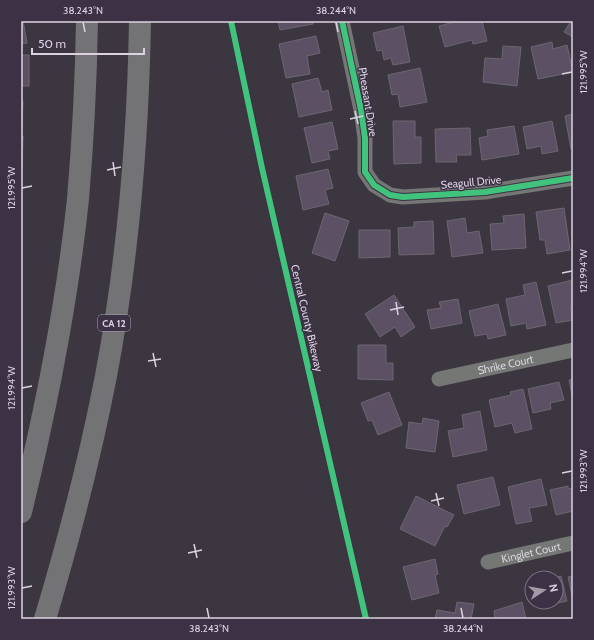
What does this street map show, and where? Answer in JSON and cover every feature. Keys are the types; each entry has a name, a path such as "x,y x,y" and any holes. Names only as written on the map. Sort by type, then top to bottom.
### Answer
{"highway":[{"path":"21,512 54,367 68,279 78,199 85,95 87,21"},
{"name":"CA 12","path":"45,619 75,516 107,368 130,205 138,98 140,21"}],"street":[{"name":"Pheasant Drive","path":"342,21 361,110 365,138 365,172 374,185"},
{"name":"Seagull Drive","path":"374,185 390,195 404,197 486,192 573,178"},
{"name":"Shrike Court","path":"439,379 573,350"},
{"name":"Kinglet Court","path":"488,562 573,543"}],"building":[{"path":"21,21 23,21 27,43 21,44"},
{"path":"278,21 313,21 313,24 280,30"},
{"path":"458,21 482,21 487,41 473,44 472,40 445,47 439,26"},
{"path":"571,21 573,21 573,37 564,32"},
{"path":"403,26 410,62 393,65 391,58 384,60 382,50 377,51 373,33"},
{"path":"316,36 320,53 307,56 310,74 286,78 279,44"},
{"path":"552,42 553,49 567,45 573,72 538,79 531,47"},
{"path":"503,46 521,47 517,86 483,82 485,58 502,59"},
{"path":"21,55 29,55 29,86 21,86"},
{"path":"420,68 427,102 400,107 398,94 392,95 388,75"},
{"path":"318,78 322,92 328,90 332,110 299,117 292,84"},
{"path":"21,101 23,101 22,131 21,131"},
{"path":"573,114 573,148 571,149 565,116"},
{"path":"393,121 415,121 415,137 421,137 421,163 394,164"},
{"path":"552,121 558,151 542,154 541,146 527,149 523,127"},
{"path":"332,122 338,149 328,151 330,159 312,163 304,128"},
{"path":"514,126 519,154 482,160 479,138 488,136 487,130"},
{"path":"470,128 471,155 456,155 457,162 436,162 435,129"},
{"path":"21,136 23,136 22,168 21,168"},
{"path":"328,169 333,188 325,190 329,204 303,210 296,176"},
{"path":"564,208 570,250 547,254 545,240 540,240 536,212"},
{"path":"325,213 349,221 335,261 312,253"},
{"path":"524,214 526,248 492,250 490,224 504,223 503,216"},
{"path":"465,218 467,233 479,231 483,253 452,257 447,221"},
{"path":"433,221 434,254 399,255 398,228 414,227 414,222"},
{"path":"359,230 390,230 390,257 359,258"},
{"path":"573,280 573,307 570,307 573,320 556,323 548,286"},
{"path":"536,282 546,325 527,329 526,323 511,326 506,299 525,295 523,285"},
{"path":"394,295 415,327 401,337 395,327 380,337 365,314"},
{"path":"458,299 462,323 431,329 427,310 441,308 439,302"},
{"path":"498,304 506,335 488,339 487,334 475,336 469,311"},
{"path":"358,345 386,345 386,363 393,363 393,380 358,379"},
{"path":"573,379 573,400 569,380"},
{"path":"559,382 564,400 550,403 551,409 533,413 528,389"},
{"path":"523,389 532,429 515,433 512,423 495,427 489,400 511,395 510,392"},
{"path":"389,392 402,425 378,435 372,420 368,421 361,403"},
{"path":"480,411 487,450 453,457 448,431 464,428 462,415"},
{"path":"423,418 439,421 435,452 406,448 409,422 422,424"},
{"path":"493,477 500,505 464,514 457,485"},
{"path":"541,479 547,505 529,508 532,521 516,524 508,487"},
{"path":"568,486 568,489 573,488 573,511 556,515 550,490"},
{"path":"416,496 454,515 447,527 445,526 435,546 400,529"},
{"path":"435,559 438,574 435,575 439,593 412,600 403,567"},
{"path":"573,576 573,600 568,577"},
{"path":"564,588 567,601 564,602"},
{"path":"457,602 474,604 471,619 435,619 437,610 455,613"},
{"path":"522,602 526,619 495,619 494,611"}],"cycle path":[{"name":"Central County Bikeway","path":"231,21 262,168 366,619"},
{"path":"342,21 361,110 365,138 365,172 374,185 390,195 403,197 485,192 573,178"}]}
